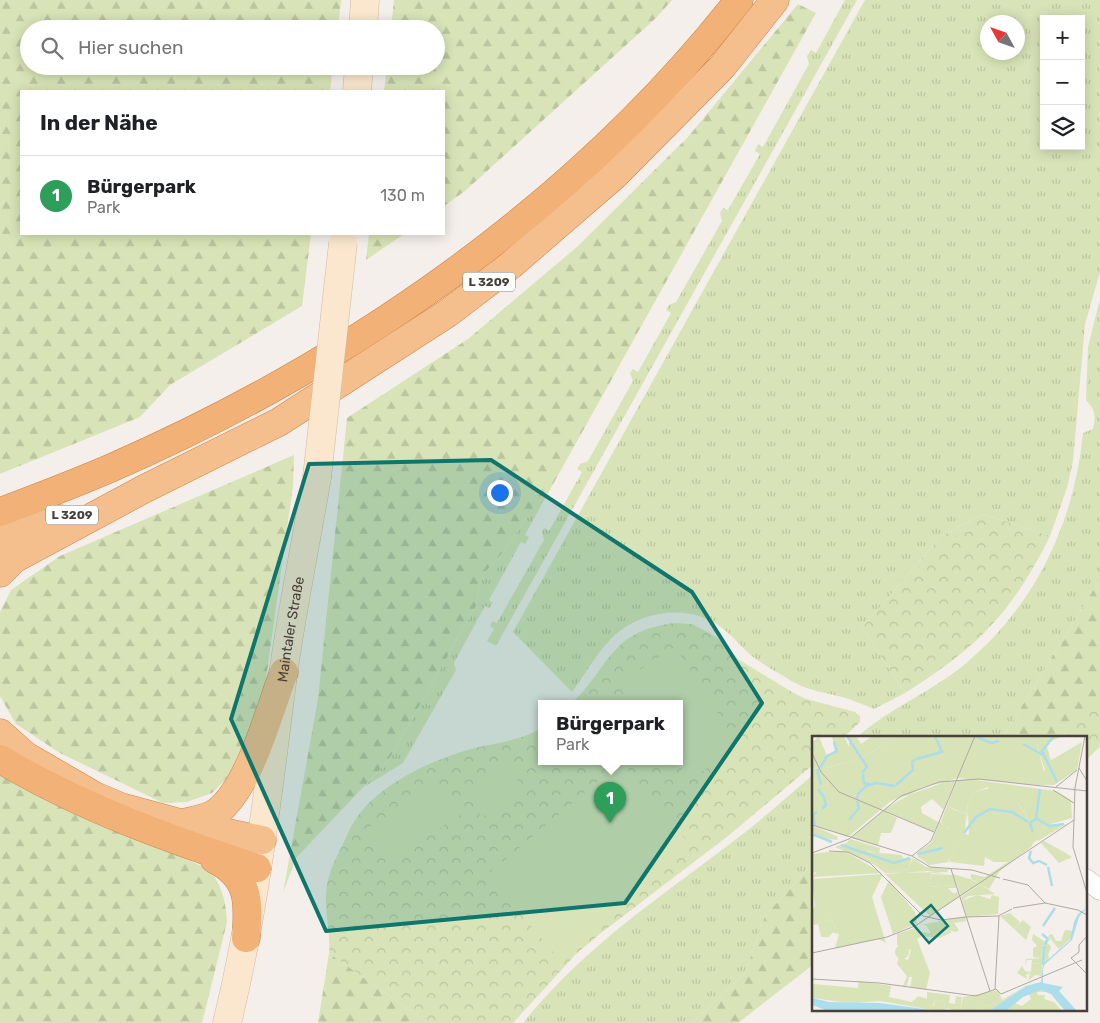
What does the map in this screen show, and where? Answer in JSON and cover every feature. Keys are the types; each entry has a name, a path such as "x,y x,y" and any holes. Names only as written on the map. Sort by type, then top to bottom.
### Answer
{"highway":[{"path":"656,96 721,0"},
{"name":"L 3209","path":"0,512 110,468 202,425 272,388 393,314 452,274 521,220 583,166 656,96 739,0"},
{"name":"L 3209","path":"0,540 144,490 217,455 301,409 448,312 511,265 614,176 722,67 775,0"},
{"path":"0,573 14,559 144,490"},
{"path":"182,833 217,812 232,798 246,773 284,672"},
{"path":"0,733 26,756 95,796 182,833 257,868"},
{"path":"0,759 48,786 182,833 262,840"},
{"path":"182,833 228,866 238,877 245,890 248,909 246,938"}],"main road":[{"path":"364,20 365,0"},
{"path":"357,90 358,75"},
{"name":"Maintaler Straße","path":"227,1023 246,938 262,840 284,672 317,477 344,238"}],"street":[{"path":"1088,881 1100,890"}],"highlighted area":[{"path":"491,460 692,592 762,703 625,903 326,931 231,719 309,464"}],"green space":[{"path":"0,0 341,0 339,20 20,20 20,75 332,75 330,90 20,90 20,235 311,235 302,306 170,385 140,417 0,474"},
{"path":"394,0 672,0 656,18 465,191 445,205 445,90 384,90 386,75 445,75 445,20 392,20"},
{"path":"845,0 857,0 496,646 487,641 494,629 490,626 492,621 497,623 544,540 542,532 544,528 549,531 582,472 577,469 580,464 588,461 633,381 630,373 633,369 638,372 671,313 666,310 669,305 676,302 722,221 720,213 723,208 728,210 760,154 755,151 758,144 763,147 809,64 807,56 811,50 816,53"},
{"path":"865,0 1100,0 1100,272 1085,324 1073,461 1067,488 1050,536 983,514 941,536 862,628 905,693 874,709 846,698 820,692 793,682 753,657 726,631 710,620 697,615 683,613 654,615 641,619 616,634 598,654 572,692 513,632"},
{"path":"798,4 816,13 537,513 527,517 504,551 484,573 478,591 476,606 388,761 296,858 283,893 318,699 347,418 468,339 578,246 688,137"},
{"path":"369,235 403,235 366,260"},
{"path":"1100,299 1100,579 1004,736 858,736 883,717 938,684 964,665 989,642 1011,617 1030,590 1047,561 1071,499 1083,433 1093,429 1094,413 1086,400 1088,347"},
{"path":"294,455 293,486 263,700 233,772 212,793 187,802 163,803 60,753 16,724 0,696 0,612 11,590 60,556"},
{"path":"537,513 525,535 529,537 525,544 521,542 489,600 493,603 489,608 485,606 454,663 456,670 403,763 364,787 388,761 476,606 478,591 484,573 504,551 527,517"},
{"path":"983,514 1050,536 1021,587 990,626 953,660 905,693 862,628 941,536"},
{"path":"1100,579 1100,746 1088,758 1088,736 1004,736"},
{"path":"675,623 692,624 724,643 738,659 792,692 806,699 855,712 860,716 860,722 845,736 812,736 812,766 728,836 576,954 513,1023 428,1023 329,953 326,894 330,874 337,855 363,809 387,788 416,770 461,752 512,740 538,730 538,765 683,765 683,700 575,700 624,642 653,627"},
{"path":"675,647 740,747 689,780 679,765 683,765 683,700 637,700 624,680"},
{"path":"1100,691 1100,746 1088,758 1088,736 1061,736"},
{"path":"506,762 524,789 482,817 464,790"},
{"path":"617,765 624,765 691,846 557,957 488,874"},
{"path":"0,774 210,870 223,894 227,922 202,1023 0,1023"},
{"path":"812,776 812,864 765,916 745,973 692,1023 523,1023 571,970 597,947 765,816"},
{"path":"438,782 460,815 388,862 366,829"},
{"path":"812,864 812,966 738,1023 692,1023 745,973 765,916"},
{"path":"329,953 428,1023 318,1023"}],"place":[{"name":"Bürgerpark","path":"610,823"}]}
